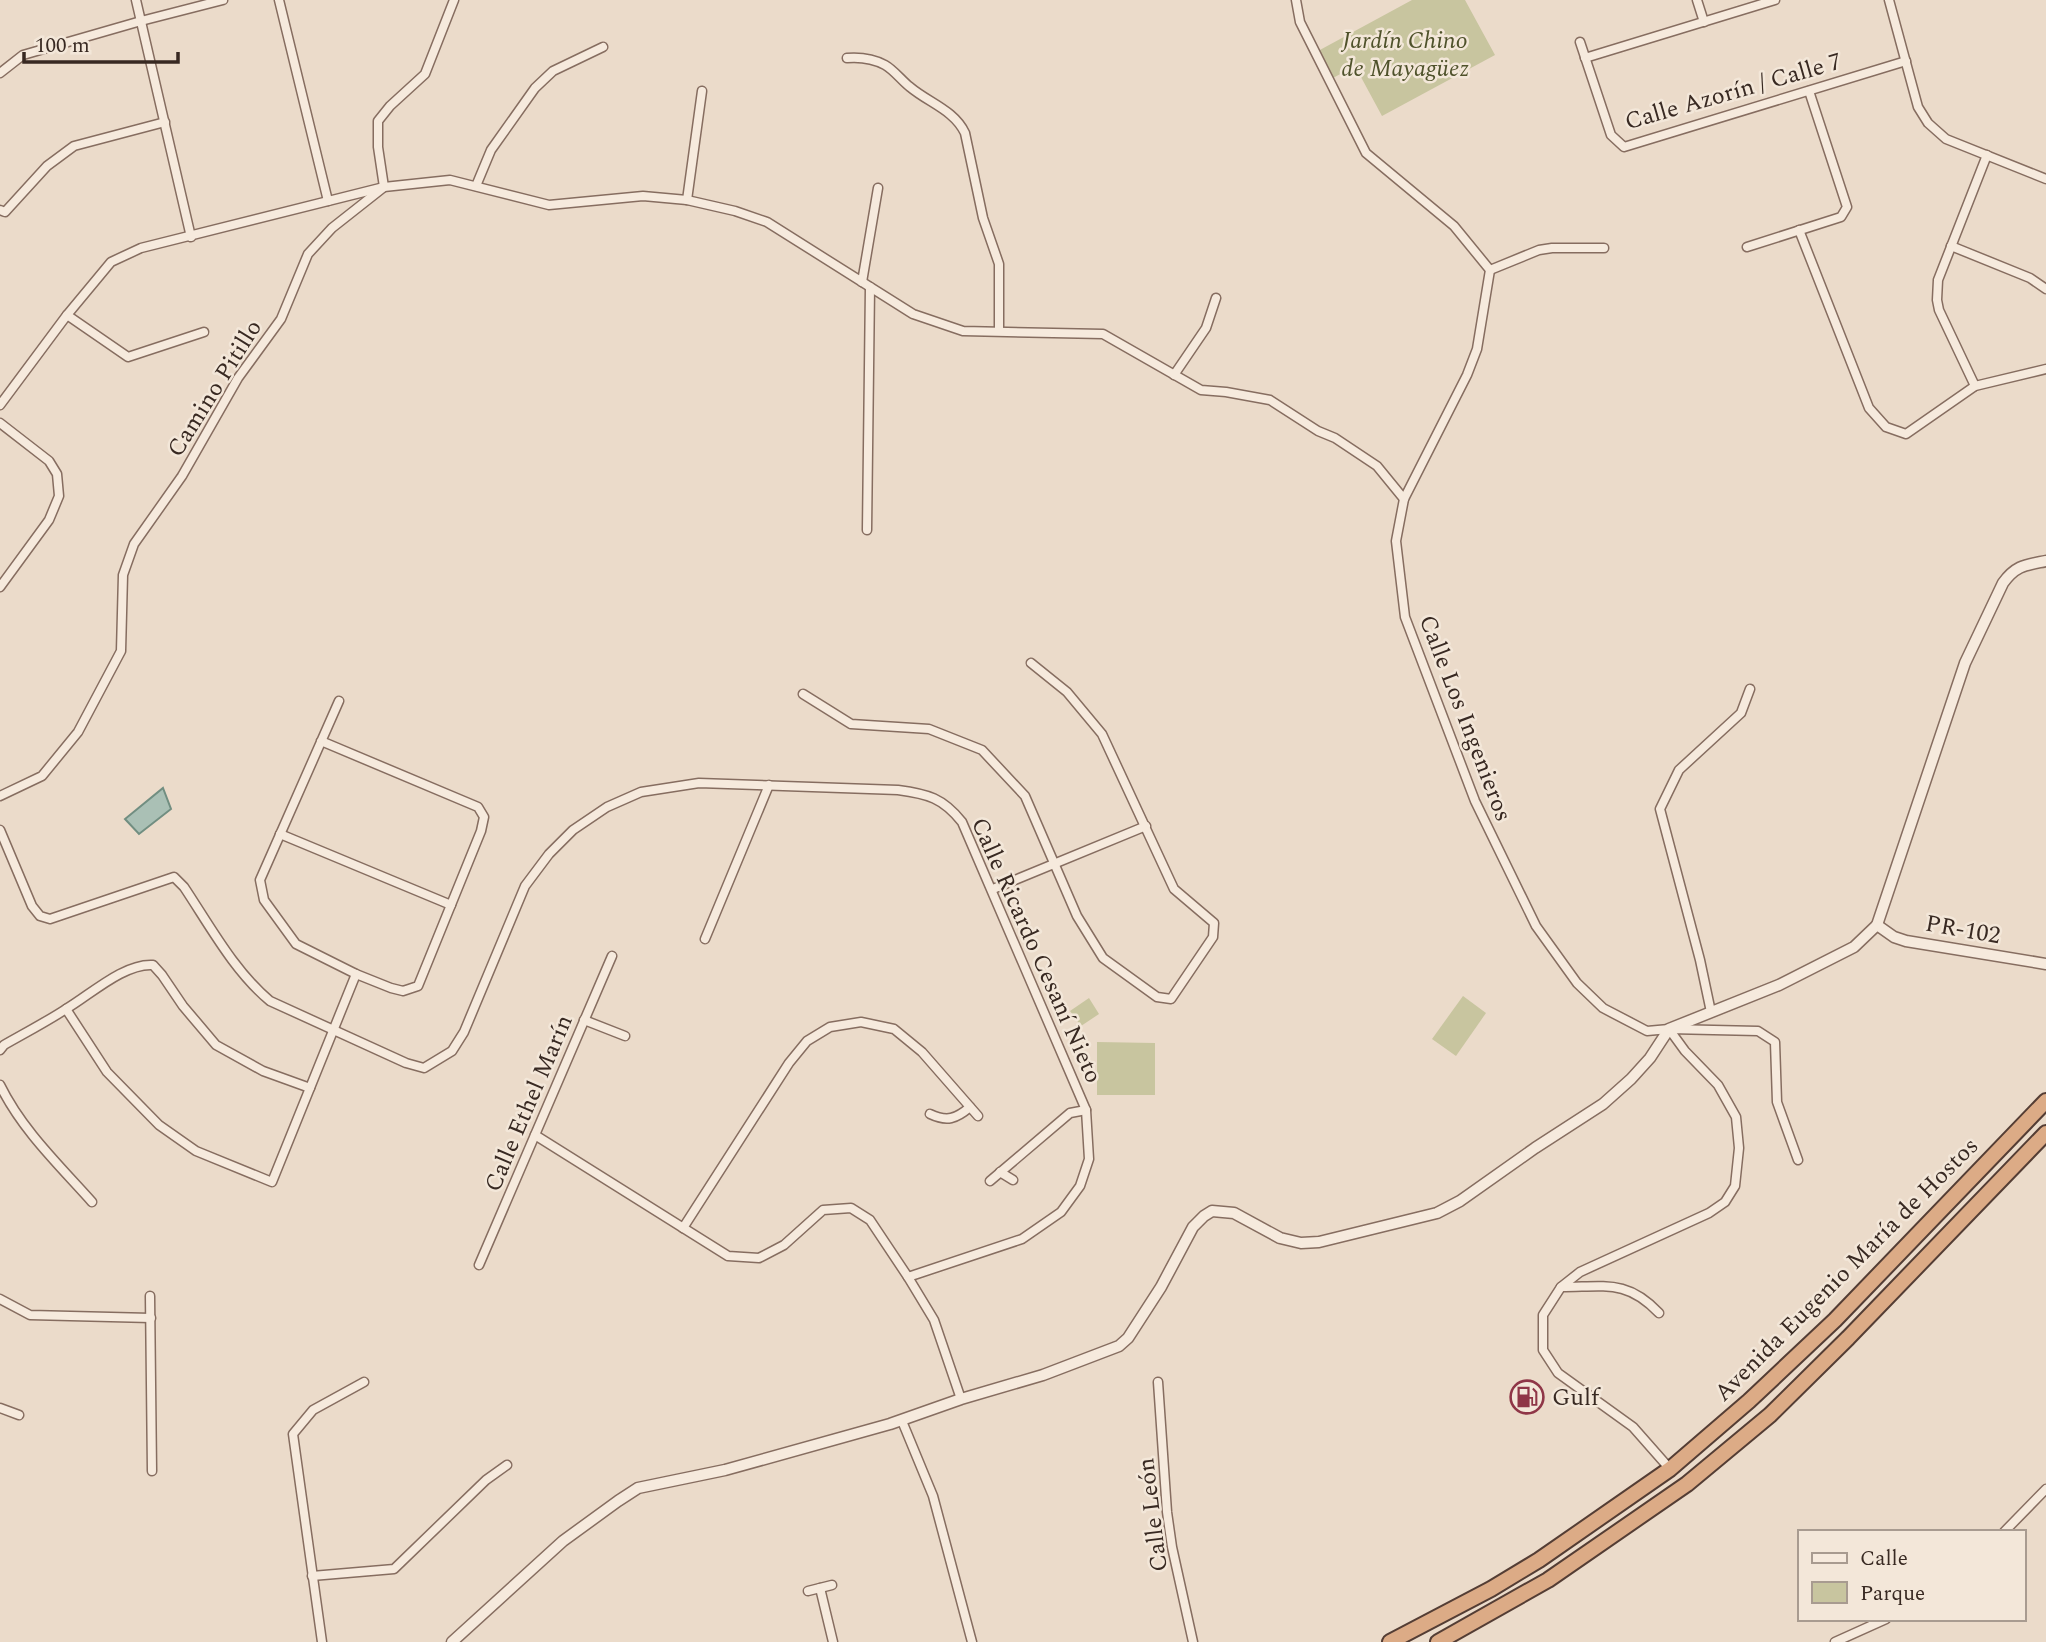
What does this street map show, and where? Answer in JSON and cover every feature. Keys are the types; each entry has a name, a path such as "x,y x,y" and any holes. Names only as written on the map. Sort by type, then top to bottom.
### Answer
{"highway":[{"name":"Avenida Eugenio María de Hostos","path":"1390,1642 1515,1575 1670,1469 1749,1401 1835,1320 2046,1101"},
{"name":"Avenida Eugenio María de Hostos","path":"1438,1642 1548,1580 1687,1484 1770,1415 2046,1133"}],"street":[{"path":"135,0 191,237"},
{"path":"0,73 23,55 223,0"},
{"path":"279,0 328,201"},
{"path":"384,187 378,147 378,121 390,106 425,74 454,0"},
{"path":"1296,0 1300,22 1366,153 1454,226 1490,270 1539,250 1604,248"},
{"path":"1697,0 1704,22"},
{"path":"1585,58 1775,0"},
{"path":"1889,0 1918,107 1928,124 1946,139 2046,179"},
{"name":"Calle Azorín / Calle 7","path":"1580,42 1611,135 1624,147 1906,61"},
{"path":"475,186 491,150 535,88 553,71 603,47"},
{"path":"847,58 871,60 887,66 912,89 960,122 965,133 983,218 999,264 999,331"},
{"path":"687,200 702,91"},
{"path":"1747,247 1841,217 1847,207 1810,91"},
{"path":"0,210 5,212 47,166 74,146 165,122"},
{"path":"1975,386 1939,310 1938,280 1987,155"},
{"path":"0,405 67,314 111,262 141,248 384,187 450,180 549,205 643,197 687,200 735,211 767,222 913,314 963,331 1103,334 1200,390 1270,400 1377,466 1404,499"},
{"name":"Camino Pitillo","path":"0,796 42,776 78,732 121,651 123,575 134,544 182,476 238,378 281,319 308,254 332,228 384,187"},
{"path":"867,530 866,284 878,188"},
{"path":"1799,230 1869,408 1886,427 1906,434 1975,386 2046,369"},
{"path":"1951,246 2030,278 2046,289"},
{"name":"Calle Los Ingenieros","path":"1490,270 1477,349 1444,424 1404,499 1396,541 1405,617 1475,801 1536,926 1577,983 1603,1008 1647,1031 1758,1031 1775,1042 1777,1102 1798,1160"},
{"path":"1174,375 1206,328 1216,298"},
{"path":"67,314 128,357 204,332"},
{"path":"0,423 49,461 57,474 59,496 49,520 0,587"},
{"path":"452,1642 563,1541 638,1488 725,1470 902,1421 961,1399 1043,1375 1119,1346 1128,1338 1161,1287 1193,1227 1212,1212 1234,1213 1280,1238 1301,1243 1319,1242 1437,1213 1460,1201 1603,1104 1650,1058 1669,1029 1779,985 1854,947 1877,925 1968,656 2003,583 2011,572 2024,565 2046,561"},
{"path":"807,697 851,723 929,729 982,750 1025,796 1077,916 1103,958 1157,998 1171,999 1213,937 1214,923 1174,890 1102,734 1067,692 1031,663"},
{"path":"1711,1012 1660,809 1679,770 1741,713 1750,688"},
{"path":"321,741 478,807 484,817 481,831 418,986 403,991 356,974 296,944 264,900 260,880 321,741 339,701"},
{"name":"Calle Ricardo Cesaní Nieto","path":"0,830 32,906 40,916 50,919 174,877 256,989 270,1001 406,1063 424,1068 452,1051 464,1032 524,886 549,854 573,830 607,807 641,792 699,783 898,790 922,793 939,799 962,822 1086,1110 1089,1159 1080,1186 1061,1212 1022,1239 908,1277"},
{"path":"705,939 769,785"},
{"path":"993,889 1146,826"},
{"path":"280,834 451,905"},
{"name":"PR-102","path":"1877,925 1894,937 1906,941 2046,964"},
{"name":"Calle Ethel Marín","path":"480,1265 612,956"},
{"path":"0,1050 4,1045 121,974 144,965 153,965 216,1045 262,1070 310,1088"},
{"path":"66,1009 107,1072 159,1125 196,1152 272,1182 356,974"},
{"path":"584,1020 625,1036"},
{"path":"683,1228 789,1063 807,1041 830,1027 861,1022 894,1029 922,1052 978,1116"},
{"path":"1669,1029 1685,1051 1718,1085 1736,1117 1739,1148 1735,1186 1725,1202 1709,1213 1580,1272 1562,1287 1543,1315 1543,1350 1558,1373 1633,1427 1670,1469"},
{"path":"0,1085 38,1143 92,1202"},
{"path":"930,1114 941,1119 951,1119 960,1116 970,1107"},
{"path":"990,1181 1070,1113 1086,1110"},
{"path":"535,1135 728,1256 759,1258 784,1245 823,1210 851,1208 870,1220 934,1320 961,1399"},
{"path":"1000,1172 1013,1180"},
{"path":"1562,1287 1619,1287 1645,1298 1659,1313"},
{"path":"150,1296 152,1471"},
{"path":"0,1299 30,1315 151,1318"},
{"path":"322,1642 293,1434 313,1410 364,1382"},
{"name":"Calle León","path":"1158,1382 1167,1512 1193,1642"},
{"path":"0,1408 19,1415"},
{"path":"902,1421 933,1496 972,1642"},
{"path":"312,1576 394,1569 486,1480 507,1465"},
{"path":"2006,1530 2046,1489"},
{"path":"808,1591 832,1585"},
{"path":"820,1588 833,1642"},
{"path":"1835,1642 1882,1621"}],"green space":[{"name":"Jardín Chino de Mayagüez","path":"1412,0 1465,0 1495,55 1382,116 1355,66 1333,78 1318,51"},
{"path":"1463,996 1486,1013 1456,1056 1432,1039"},
{"path":"1089,998 1099,1014 1081,1026 1070,1011"},
{"path":"1097,1042 1155,1043 1155,1095 1097,1095"}],"shaded area":[{"path":"163,788 171,809 139,834 125,819"}],"place":[{"name":"Gulf","path":"1527,1397"}]}
